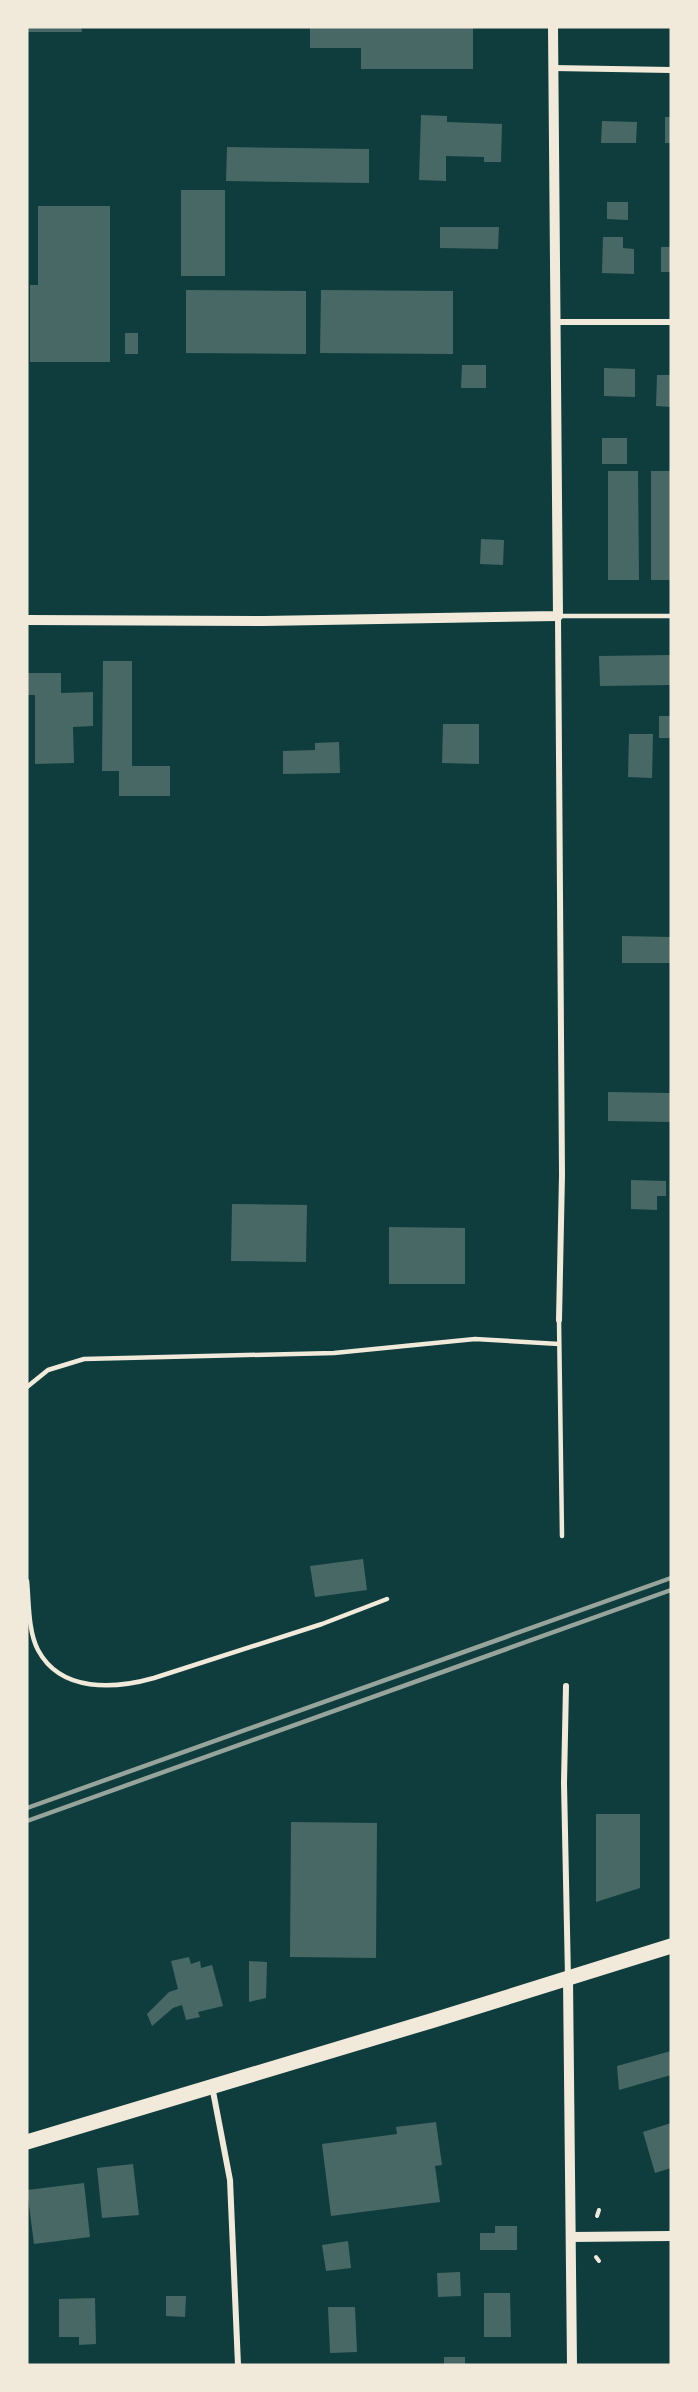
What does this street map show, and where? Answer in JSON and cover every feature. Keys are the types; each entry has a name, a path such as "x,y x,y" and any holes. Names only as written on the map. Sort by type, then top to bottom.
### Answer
{"main road":[{"path":"27,2142 671,1946"}],"street":[{"path":"553,27 562,1104 559,1320"},
{"path":"554,68 671,70"},
{"path":"556,322 671,322"},
{"path":"27,620 264,621 558,616"},
{"path":"566,1686 564,1784 572,2365"},
{"path":"212,2086 230,2180 238,2365"},
{"path":"571,2237 671,2236"}],"lane":[{"path":"558,616 671,616"},
{"path":"559,1320 562,1536"},
{"path":"27,1387 48,1370 84,1359 334,1353 475,1339 559,1344"},
{"path":"27,1581 37,1649 49,1664 68,1678 106,1687 130,1685 154,1678 322,1624 387,1599"}],"path":[{"path":"597,2216 599,2210"}],"building":[{"path":"27,27 81,27 82,32 27,32"},
{"path":"310,27 473,27 473,69 361,69 361,48 310,48"},
{"path":"421,115 447,116 447,122 502,124 501,162 484,162 484,157 446,156 446,181 419,180"},
{"path":"665,117 671,117 671,143 665,143"},
{"path":"602,121 637,122 636,143 601,143"},
{"path":"227,147 369,149 369,183 226,181"},
{"path":"181,190 225,190 225,276 181,276"},
{"path":"607,202 628,202 628,220 607,219"},
{"path":"38,206 110,206 110,362 30,362 30,285 38,285"},
{"path":"440,227 499,227 498,249 440,248"},
{"path":"603,237 623,237 623,248 634,249 634,274 602,273"},
{"path":"661,247 671,247 671,272 661,272"},
{"path":"186,290 306,291 306,354 186,353"},
{"path":"321,290 453,291 453,354 320,353"},
{"path":"125,333 138,333 138,354 125,354"},
{"path":"462,365 486,365 486,388 461,388"},
{"path":"604,368 635,369 635,397 604,396"},
{"path":"657,375 671,375 671,407 656,406"},
{"path":"602,438 627,438 627,464 602,464"},
{"path":"608,471 638,471 639,580 608,580"},
{"path":"651,471 671,471 671,580 651,580"},
{"path":"481,539 504,540 503,565 480,564"},
{"path":"671,655 671,685 600,686 599,656"},
{"path":"103,661 132,661 132,766 170,766 170,796 119,796 119,771 102,771"},
{"path":"27,673 61,673 61,693 93,692 93,726 73,727 74,763 35,764 35,695 27,695"},
{"path":"659,716 671,716 671,738 659,738"},
{"path":"443,724 479,724 479,764 442,763"},
{"path":"629,734 653,734 652,778 628,777"},
{"path":"339,742 340,773 283,774 283,751 315,750 315,743"},
{"path":"622,936 671,937 671,963 622,963"},
{"path":"608,1092 671,1093 671,1122 608,1121"},
{"path":"631,1180 666,1181 666,1196 657,1196 657,1210 631,1209"},
{"path":"232,1204 307,1205 306,1262 231,1261"},
{"path":"389,1227 465,1228 465,1284 389,1284"},
{"path":"363,1559 367,1590 315,1597 310,1566"},
{"path":"596,1814 640,1814 640,1888 596,1902"},
{"path":"291,1822 377,1823 376,1958 290,1957"},
{"path":"189,1957 191,1964 200,1961 201,1968 212,1965 223,2006 198,2012 200,2017 186,2020 182,2005 173,2008 152,2026 147,2014 169,1992 178,1989 171,1961"},
{"path":"249,1961 267,1962 266,1998 249,2002"},
{"path":"671,2051 671,2075 619,2090 617,2066"},
{"path":"436,2122 442,2165 435,2166 440,2202 331,2216 322,2144 397,2134 396,2127"},
{"path":"671,2123 671,2168 655,2173 643,2132"},
{"path":"133,2164 139,2215 102,2218 97,2168"},
{"path":"84,2183 90,2237 34,2244 27,2190"},
{"path":"495,2226 517,2226 517,2250 480,2250 480,2233 495,2233"},
{"path":"348,2241 351,2268 326,2271 322,2245"},
{"path":"460,2272 461,2296 438,2297 437,2273"},
{"path":"484,2293 510,2293 511,2337 484,2337"},
{"path":"166,2296 186,2296 185,2317 166,2316"},
{"path":"95,2298 96,2344 79,2345 79,2337 59,2337 59,2299"},
{"path":"328,2307 355,2307 357,2352 330,2353"},
{"path":"444,2357 465,2357 465,2365 444,2365"}],"railway":[{"path":"27,1808 671,1578"},
{"path":"27,1821 671,1590"}]}
